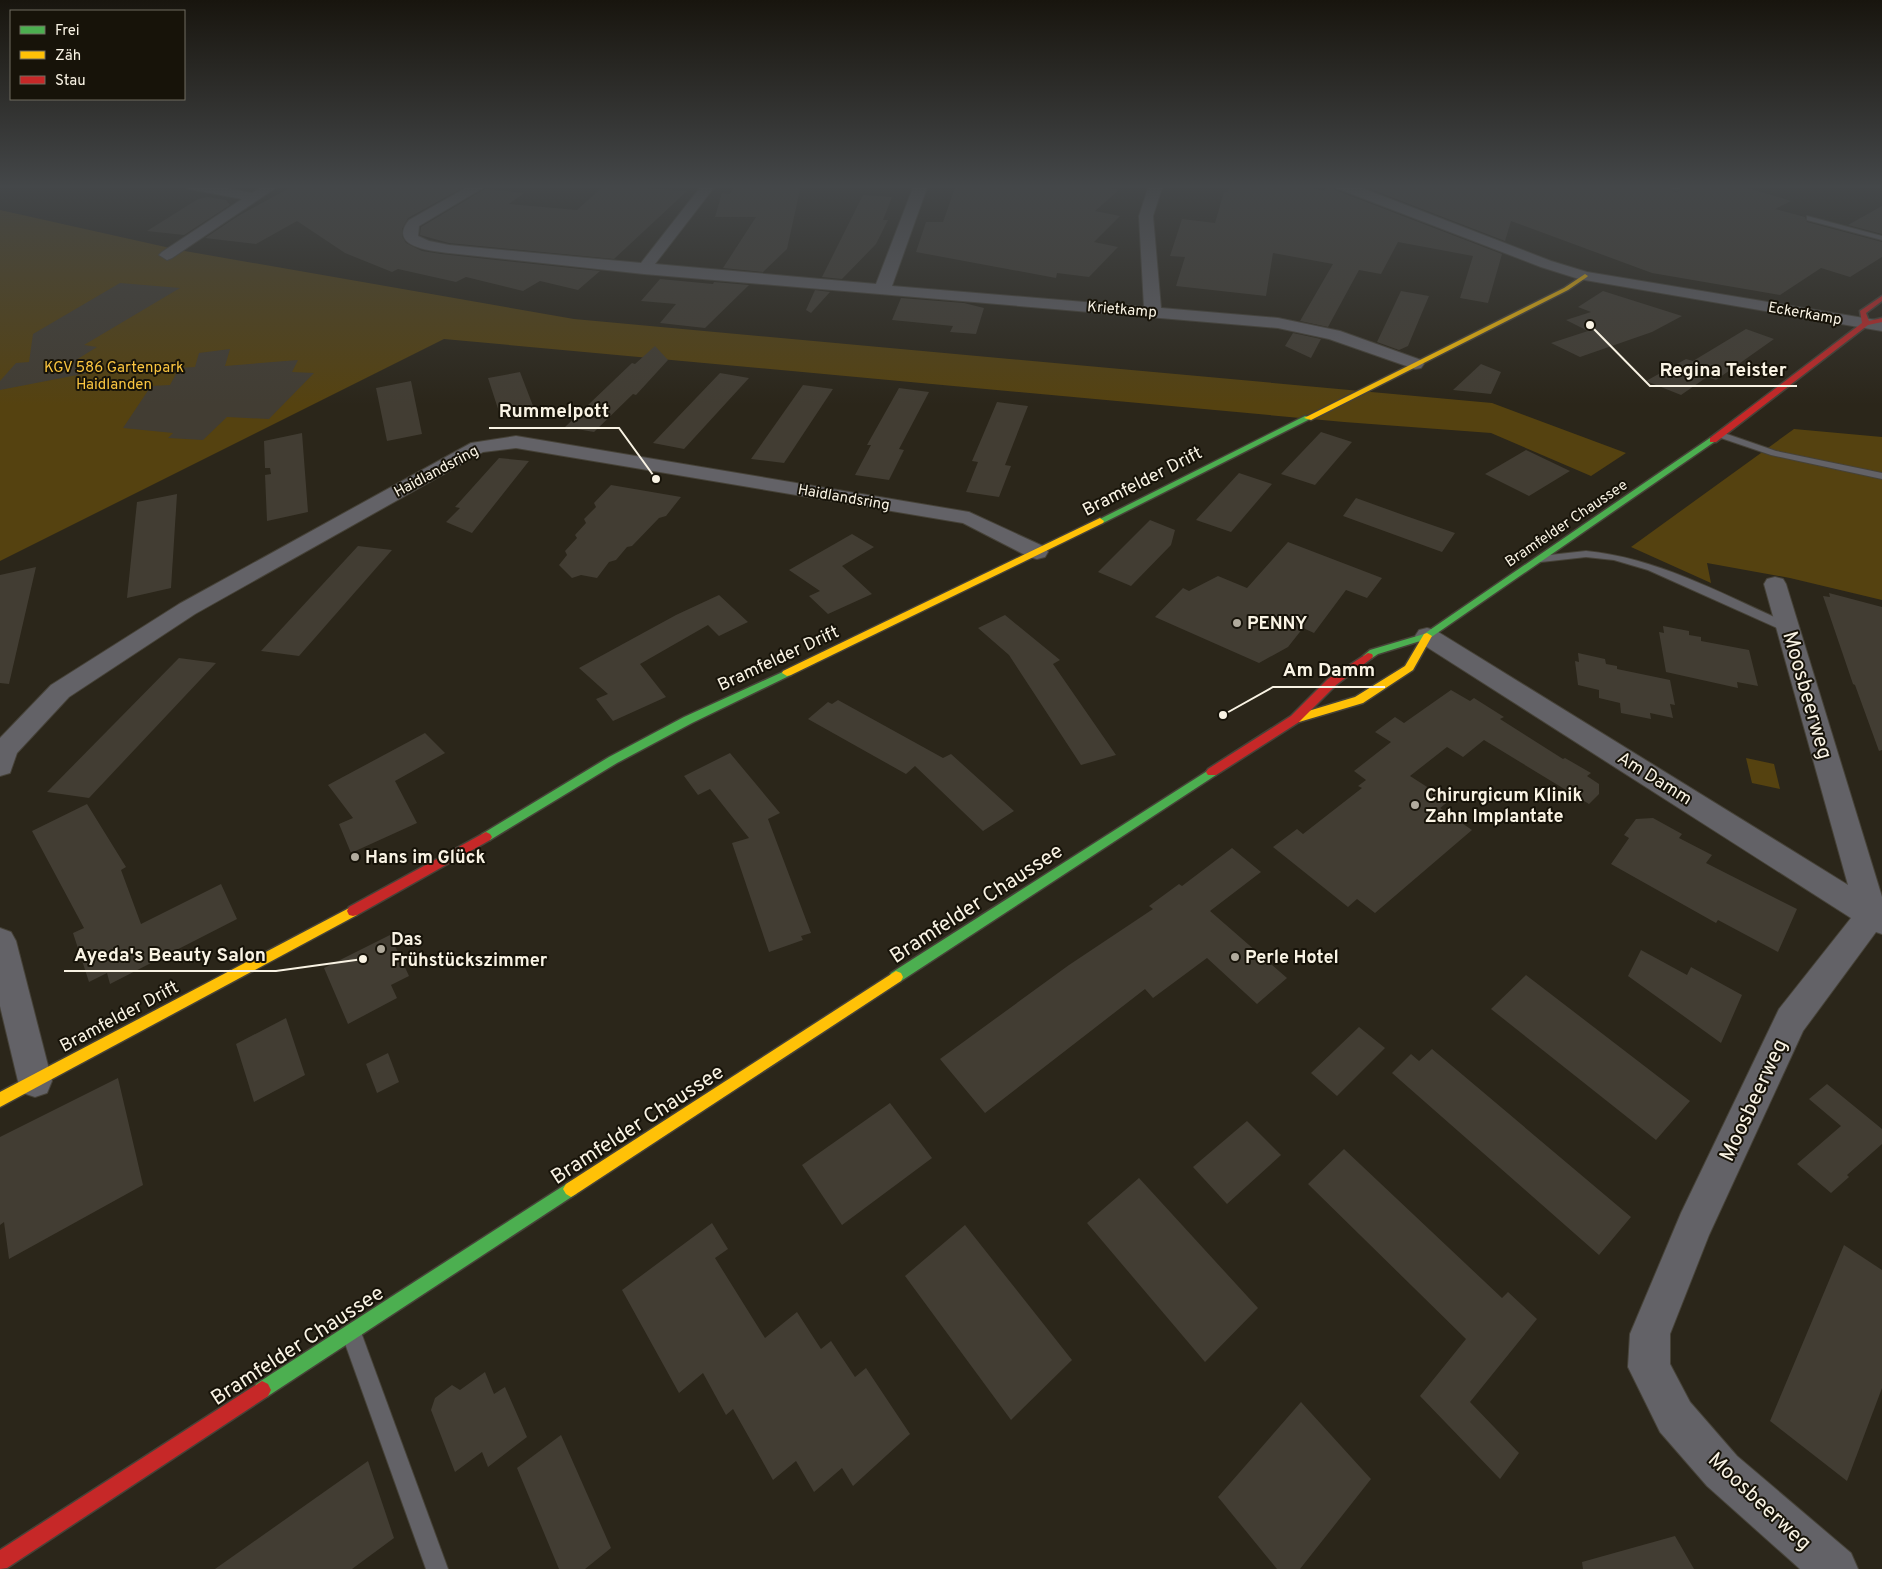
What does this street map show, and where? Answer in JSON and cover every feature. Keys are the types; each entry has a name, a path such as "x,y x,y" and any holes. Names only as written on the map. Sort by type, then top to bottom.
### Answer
{"main road":[{"name":"Bramfelder Drift","path":"0,1100 450,859 614,760 688,720 1037,552 1566,290 1586,276"},
{"path":"1877,323 1862,312 1882,298"},
{"name":"Bramfelder Chaussee","path":"0,1561 1295,719 1332,682 1374,652 1427,636 1721,435 1877,323"},
{"name":"Bramfelder Chaussee","path":"1295,719 1359,700 1408,668 1427,636"}],"street":[{"name":"Krietkamp","path":"533,258 1278,323 1308,328 1415,364"},
{"path":"644,269 652,258"},
{"path":"883,288 894,258"},
{"path":"1147,258 1153,312"},
{"name":"Eckerkamp","path":"1531,258 1586,276 1877,323"},
{"name":"Haidlandsring","path":"0,766 6,749 60,691 187,609 478,447 516,442 969,518 1037,552"},
{"name":"Moosbeerweg","path":"1775,584 1877,917 1791,1020 1694,1226 1650,1334 1649,1367 1675,1417 1722,1471 1834,1569"},
{"name":"Am Damm","path":"1427,636 1877,917"},
{"path":"0,941 35,1081"}],"lane":[{"path":"1721,435 1774,453 1882,476"},
{"path":"1541,559 1586,554 1615,557 1652,568 1788,628"},
{"path":"351,1332 432,1565"}],"green space":[{"name":"KGV 586 Gartenpark Haidlanden","path":"0,258 226,258 574,319 1492,403 1626,453 1591,476 1491,433 1344,422 444,339 0,561"},
{"path":"1794,429 1882,437 1882,600 1790,578 1707,563 1711,583 1631,547"},
{"path":"1746,758 1774,764 1780,789 1752,783"}],"building":[{"path":"358,258 480,258 600,271 578,290 540,281 523,291 466,277 456,282 398,269 392,272"},
{"path":"729,258 777,258 763,272 723,268"},
{"path":"831,258 862,258 842,279 822,277"},
{"path":"949,258 1107,258 1089,277 1057,273 1056,278"},
{"path":"1185,258 1272,258 1266,296 1176,286"},
{"path":"1301,258 1389,258 1381,274 1359,270 1328,327 1300,321 1333,264"},
{"path":"1472,258 1501,258 1488,303 1460,298"},
{"path":"1612,258 1880,258 1850,277 1821,268 1780,295 1652,273"},
{"path":"660,279 749,285 705,328 660,323 676,304 641,301"},
{"path":"120,283 180,288 84,345 97,347 76,360 83,359 84,364 103,370 0,390 0,381 16,363 29,362 33,334"},
{"path":"815,290 830,292 811,313 806,310"},
{"path":"1401,291 1429,296 1408,346 1399,350 1377,342"},
{"path":"1603,291 1682,316 1652,332 1580,357 1551,343 1588,331 1566,320 1591,312 1578,307"},
{"path":"901,298 964,303 984,308 976,334 950,332 953,326 892,320"},
{"path":"1746,329 1774,339 1716,380 1707,377 1681,395 1646,381 1686,359 1693,361"},
{"path":"1293,333 1321,339 1311,358 1285,346"},
{"path":"655,346 668,360 636,395 633,394 594,432 565,427 632,363 635,364"},
{"path":"230,349 225,366 298,360 292,372 314,373 269,419 227,417 203,440 168,438 173,433 123,428 151,386 170,385 179,368 195,367 199,353"},
{"path":"1481,364 1501,372 1491,394 1453,390"},
{"path":"520,372 535,411 501,418 488,378"},
{"path":"720,373 749,378 684,449 653,443"},
{"path":"411,381 422,434 387,441 376,388"},
{"path":"803,385 833,389 784,463 751,459"},
{"path":"899,388 929,392 899,449 904,450 889,480 855,475 871,445 867,445"},
{"path":"997,402 1028,406 1005,465 1011,466 999,497 966,492 978,462 972,461"},
{"path":"1321,432 1352,442 1315,485 1281,474"},
{"path":"302,433 308,512 267,521 265,475 271,474 270,468 265,468 264,441"},
{"path":"1526,450 1570,471 1529,496 1485,474"},
{"path":"499,458 529,461 472,533 446,522 460,508 455,507"},
{"path":"1239,473 1272,484 1231,532 1196,520"},
{"path":"611,485 681,497 666,516 659,518 632,546 627,547 616,560 609,562 597,578 581,575 572,578 559,565 567,555 565,551 577,538 575,535 586,523 584,519 596,507 594,503"},
{"path":"177,494 171,588 127,598 137,502"},
{"path":"1356,498 1455,533 1442,552 1343,516"},
{"path":"1150,520 1175,530 1171,545 1131,586 1098,572"},
{"path":"852,534 874,547 842,566 872,594 828,614 809,596 820,591 789,570"},
{"name":"PENNY","path":"1288,542 1382,578 1367,598 1346,590 1314,633 1303,628 1288,647 1259,663 1155,617 1183,588 1189,591 1218,576 1247,588"},
{"path":"358,546 392,550 299,656 261,651"},
{"path":"36,567 9,684 0,683 0,575"},
{"path":"1829,593 1882,607 1882,750 1879,751 1855,685 1853,684 1823,596 1830,597"},
{"path":"719,595 748,622 719,636 708,625 640,664 666,697 613,721 596,699 608,694 579,668 676,615"},
{"path":"1005,615 1060,660 1053,664 1116,755 1081,765 1009,655 978,628"},
{"path":"1663,626 1689,631 1689,635 1701,637 1701,641 1749,650 1758,686 1737,682 1738,688 1666,672 1659,632 1664,633"},
{"path":"1578,653 1605,659 1606,664 1617,666 1617,669 1670,680 1675,705 1670,704 1673,718 1650,713 1651,719 1621,713 1620,703 1599,698 1599,690 1578,685 1575,661 1579,662"},
{"path":"179,658 216,663 89,798 47,792"},
{"path":"1451,690 1470,701 1474,698 1504,717 1500,719 1563,759 1565,758 1591,773 1587,776 1599,784 1599,794 1589,804 1484,740 1463,757 1447,747 1410,776 1449,801 1440,808 1472,830 1375,913 1357,899 1348,907 1273,847 1297,829 1303,834 1362,788 1358,786 1366,780 1354,771 1391,742 1375,732 1395,717 1404,723"},
{"path":"838,700 943,758 951,754 1014,811 983,831 915,766 906,774 808,719 828,702 832,704"},
{"path":"425,733 445,753 395,781 417,823 351,853 339,824 353,818 328,785"},
{"path":"730,753 780,813 768,819 811,933 801,936 803,940 769,952 732,843 749,838 710,789 698,795 684,776"},
{"path":"87,804 126,867 121,870 141,924 221,884 237,919 110,984 107,973 89,982 73,933 84,928 32,831"},
{"path":"1653,818 1682,834 1679,838 1712,855 1706,863 1797,909 1778,952 1718,920 1716,923 1611,864 1629,838 1624,835 1636,819"},
{"path":"1232,848 1261,872 1210,911 1287,978 1257,1004 1207,958 1153,998 1145,989 985,1113 940,1059 1069,965 1153,909 1149,906 1179,884 1182,886"},
{"path":"390,935 409,976 391,985 397,998 348,1024 324,968"},
{"path":"1641,950 1687,975 1691,967 1742,995 1721,1043 1628,976"},
{"path":"1526,975 1690,1101 1656,1140 1491,1009"},
{"path":"286,1018 305,1075 254,1102 236,1044"},
{"path":"1359,1027 1385,1048 1337,1096 1311,1073"},
{"path":"1432,1049 1631,1217 1599,1255 1392,1073 1411,1054 1419,1061"},
{"path":"388,1053 399,1082 377,1093 366,1064"},
{"path":"118,1078 143,1185 9,1259 4,1222 0,1225 0,1137"},
{"path":"1827,1084 1882,1129 1882,1144 1847,1175 1849,1177 1831,1193 1797,1164 1841,1126 1809,1099"},
{"path":"890,1103 932,1158 842,1225 802,1165"},
{"path":"1247,1121 1281,1155 1227,1204 1193,1167"},
{"path":"1344,1149 1502,1298 1508,1292 1537,1319 1470,1402 1519,1453 1500,1479 1420,1396 1466,1339 1308,1184"},
{"path":"1139,1178 1258,1308 1205,1362 1087,1223"},
{"path":"712,1223 728,1249 715,1258 765,1338 797,1312 821,1349 831,1341 855,1377 866,1368 910,1434 853,1486 842,1468 814,1492 796,1461 773,1480 733,1409 726,1415 703,1373 679,1393 622,1290"},
{"path":"965,1225 1072,1360 1011,1420 905,1276"},
{"path":"1844,1245 1882,1270 1882,1388 1847,1481 1770,1421"},
{"path":"485,1372 494,1394 505,1387 527,1437 488,1467 482,1452 455,1472 431,1410 435,1398 452,1385 460,1390"},
{"path":"1301,1402 1371,1479 1300,1569 1277,1569 1218,1497"},
{"path":"561,1435 611,1548 585,1569 559,1569 517,1468"},
{"path":"368,1461 394,1538 352,1569 215,1569"},
{"path":"1675,1536 1694,1569 1583,1569 1582,1562"}],"traffic: fast":[{"path":"1100,521 1308,418"},
{"path":"1368,656 1374,652 1427,636 1713,440"},
{"path":"486,837 613,760 688,720 787,673"},
{"path":"896,977 1212,772"},
{"path":"262,1390 571,1189"}],"traffic: slow":[{"path":"1308,418 1566,289 1585,276"},
{"path":"787,673 1100,521"},
{"path":"1299,718 1359,700 1409,668 1427,636"},
{"path":"0,1100 353,911"},
{"path":"571,1189 896,977"}],"traffic: jam":[{"path":"1866,324 1862,312 1882,298"},
{"path":"1713,440 1866,324 1882,320"},
{"path":"1212,772 1295,719 1332,682 1368,656"},
{"path":"353,911 486,837"},
{"path":"0,1561 262,1390"}],"place":[{"name":"Regina Teister","path":"1590,325"},
{"name":"Rummelpott","path":"656,479"},
{"name":"PENNY","path":"1237,623"},
{"name":"Am Damm","path":"1223,715"},
{"name":"Chirurgicum Klinik Zahn Implantate","path":"1415,805"},
{"name":"Hans im Glück","path":"355,857"},
{"name":"Das Frühstückszimmer","path":"381,949"},
{"name":"Perle Hotel","path":"1235,957"},
{"name":"Ayeda's Beauty Salon","path":"363,959"}]}
